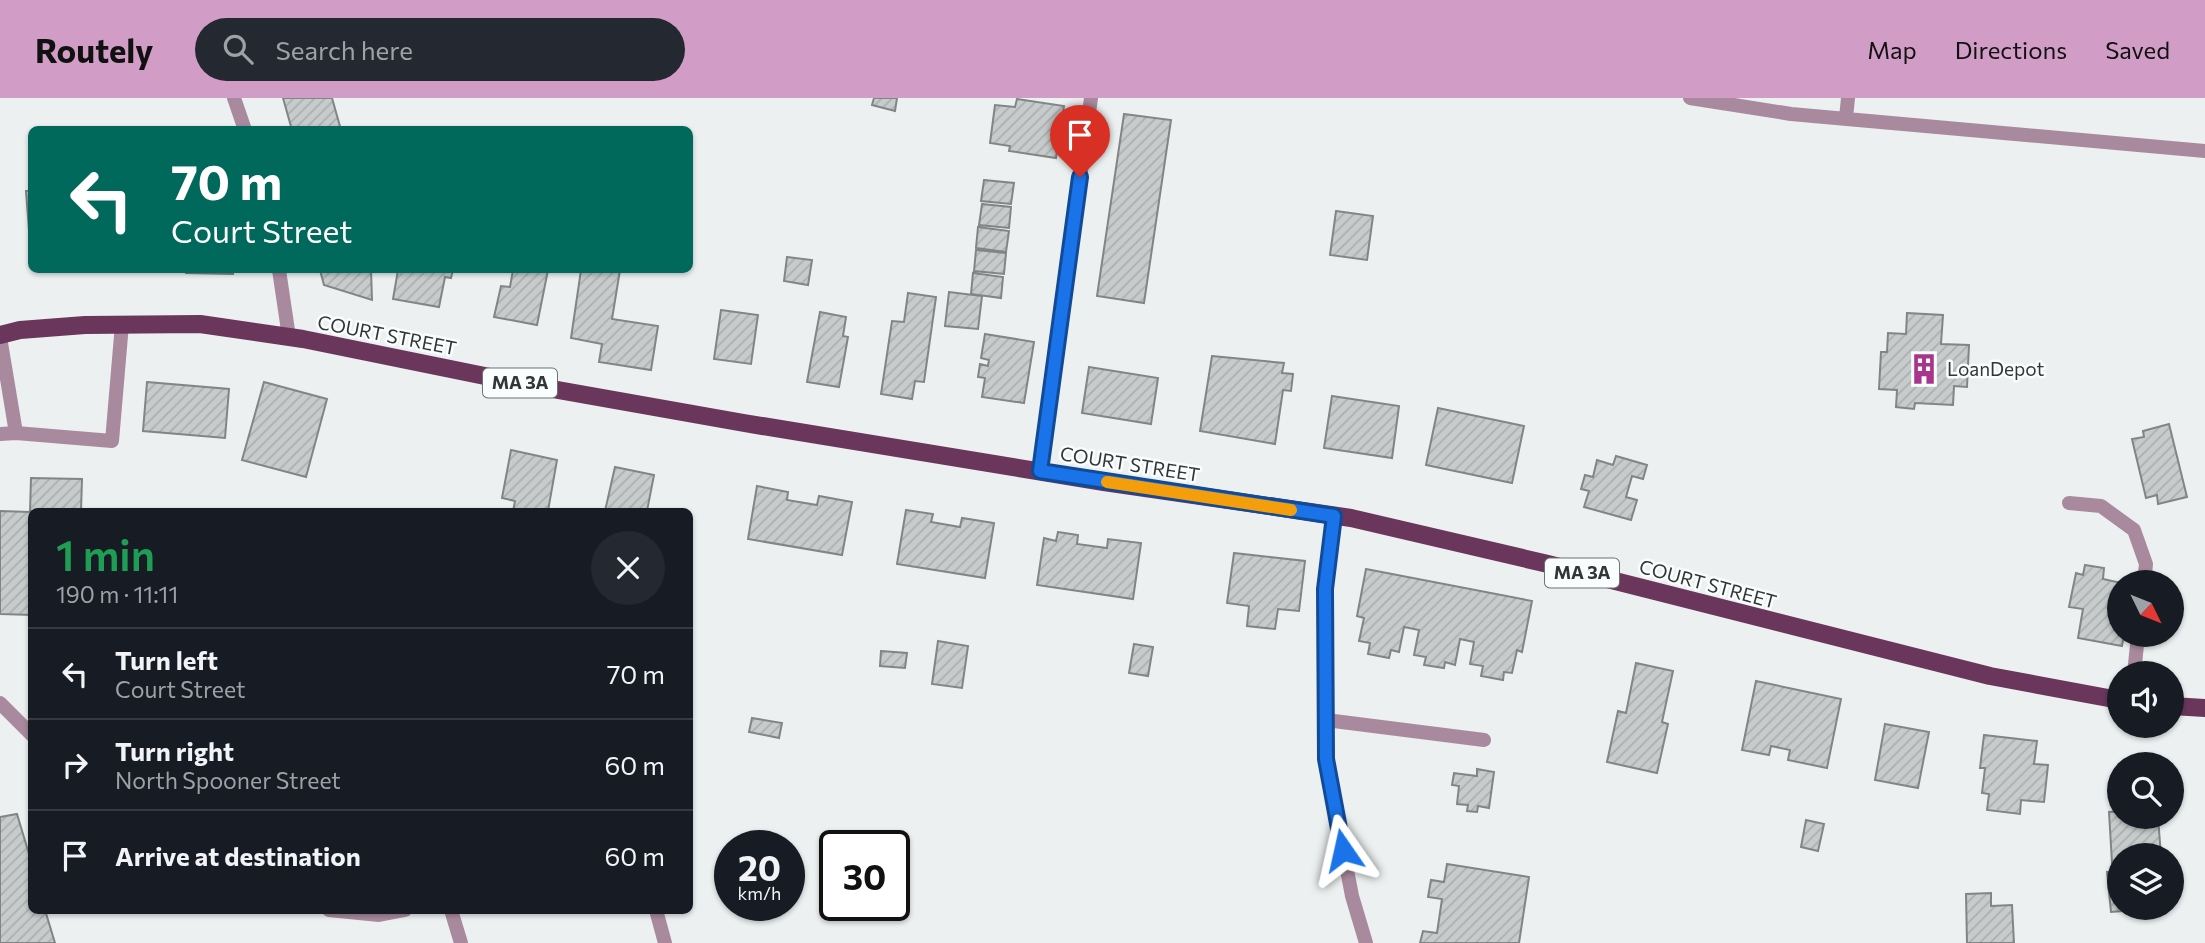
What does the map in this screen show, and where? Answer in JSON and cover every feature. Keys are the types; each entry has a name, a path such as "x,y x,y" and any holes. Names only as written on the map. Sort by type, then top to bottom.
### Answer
{"main road":[{"name":"COURT STREET","path":"0,336 20,330 122,324 200,324 289,337 620,401 1040,471 1334,516 1548,564 1990,676 2107,698"},
{"path":"2184,707 2205,708"}],"street":[{"path":"234,98 244,126"},
{"path":"1040,471 1091,98"},
{"path":"1690,98 1791,114 2205,151"},
{"path":"1791,114 1792,98"},
{"path":"1846,118 1848,98"},
{"path":"279,273 289,337"},
{"path":"0,434 112,441 122,324"},
{"path":"0,336 16,433"},
{"path":"2069,503 2101,506 2134,530 2146,564 2145,570"},
{"path":"1334,516 1325,589 1326,759 1352,896 1366,943"},
{"path":"0,703 28,731"},
{"path":"1326,720 1484,740"},
{"path":"452,914 461,943"},
{"path":"657,914 665,943"}],"building":[{"path":"283,98 332,98 340,126 291,126"},
{"path":"874,98 897,98 895,111 872,105"},
{"path":"1017,99 1064,106 1056,158 1009,151 1010,146 990,143 995,105 1015,107"},
{"path":"1124,114 1171,120 1144,303 1097,296"},
{"path":"984,180 1014,183 1011,204 981,201"},
{"path":"982,204 1011,207 1009,228 979,225"},
{"path":"1336,211 1373,216 1367,260 1330,255"},
{"path":"978,227 1009,231 1006,252 976,248"},
{"path":"976,250 1006,253 1004,274 974,271"},
{"path":"787,257 812,260 808,285 784,281"},
{"path":"321,273 371,273 372,300 324,285"},
{"path":"397,273 452,273 451,278 445,277 439,307 393,299"},
{"path":"512,273 547,273 537,325 494,317 501,286 510,287"},
{"path":"581,273 620,273 612,319 658,326 651,370 599,362 602,344 571,338"},
{"path":"973,273 1003,277 1001,298 971,294"},
{"path":"949,292 982,296 978,329 945,326"},
{"path":"908,293 936,297 924,382 915,381 912,399 881,394 892,321 904,322"},
{"path":"721,310 758,315 751,364 714,359"},
{"path":"820,312 846,317 843,336 848,337 839,387 807,382"},
{"name":"LoanDepot","path":"1907,313 1943,315 1941,344 1969,345 1967,387 1954,386 1953,405 1915,403 1914,409 1896,407 1897,390 1879,389 1881,352 1887,352 1888,333 1906,334"},
{"path":"985,334 1034,342 1024,403 982,397 985,378 978,377 980,364 988,366 989,360 981,358"},
{"path":"1212,356 1284,363 1282,373 1293,374 1291,391 1283,390 1275,444 1200,431"},
{"path":"1089,367 1158,378 1151,424 1082,413"},
{"path":"147,382 229,389 225,438 143,431"},
{"path":"264,382 327,399 306,477 242,460"},
{"path":"1332,396 1399,406 1392,458 1324,448"},
{"path":"1438,408 1524,426 1512,483 1426,465"},
{"path":"2169,424 2187,497 2158,504 2157,495 2146,498 2132,439 2144,437 2143,431"},
{"path":"511,450 557,460 549,508 514,508 515,501 502,498"},
{"path":"1616,456 1647,465 1643,479 1632,476 1626,497 1637,500 1631,520 1584,507 1589,491 1581,489 1585,475 1593,477 1597,460 1613,465"},
{"path":"615,467 654,475 648,508 606,508"},
{"path":"31,478 82,479 81,508 30,508"},
{"path":"757,486 788,492 787,500 817,505 819,496 852,502 842,555 748,539"},
{"path":"906,510 933,514 931,522 960,527 962,518 994,523 985,578 897,564"},
{"path":"0,511 28,512 28,615 0,614"},
{"path":"1058,532 1078,535 1077,544 1107,548 1108,539 1141,543 1133,599 1037,585 1044,538 1056,541"},
{"path":"1234,553 1305,561 1299,611 1278,609 1275,629 1247,626 1249,606 1227,603"},
{"path":"2085,565 2104,568 2103,579 2107,580 2107,643 2078,638 2083,609 2069,607 2076,573 2083,575"},
{"path":"1366,569 1532,601 1522,652 1517,650 1512,673 1504,672 1503,680 1481,676 1483,666 1470,664 1474,642 1460,639 1455,665 1445,662 1444,668 1424,665 1426,657 1414,655 1419,630 1404,627 1399,652 1391,650 1389,658 1368,654 1370,643 1359,641 1364,618 1357,616"},
{"path":"938,641 968,646 962,688 932,684"},
{"path":"1134,644 1153,647 1148,676 1129,673"},
{"path":"881,651 907,653 905,668 880,666"},
{"path":"1636,663 1673,671 1662,722 1668,724 1657,773 1607,762 1618,711 1626,713"},
{"path":"1756,681 1841,699 1827,768 1788,760 1790,750 1771,746 1769,755 1742,750"},
{"path":"752,718 782,723 779,738 749,732"},
{"path":"1885,724 1929,732 1918,788 1875,780"},
{"path":"1984,735 2037,741 2034,764 2048,765 2044,802 2021,800 2020,814 1987,810 1989,794 1982,793 1985,768 1980,768"},
{"path":"1477,769 1494,772 1489,808 1478,806 1477,812 1467,811 1468,805 1457,804 1459,786 1452,785 1454,773 1477,776"},
{"path":"17,814 28,851 28,914 46,914 55,943 0,943 0,817"},
{"path":"1806,820 1824,824 1818,851 1801,847"},
{"path":"2110,829 2159,829 2160,843 2111,843"},
{"path":"1447,864 1529,877 1519,943 1420,943 1423,931 1437,933 1442,899 1428,897 1431,880 1444,882"},
{"path":"1991,893 1991,906 2012,905 2014,943 1967,943 1966,894"}],"slow traffic":[{"path":"1107,482 1291,510"}],"place":[{"name":"LoanDepot","path":"1924,369"}],"route":[{"path":"1080,177 1040,471 1334,516 1325,589 1326,759 1343,850"}]}
